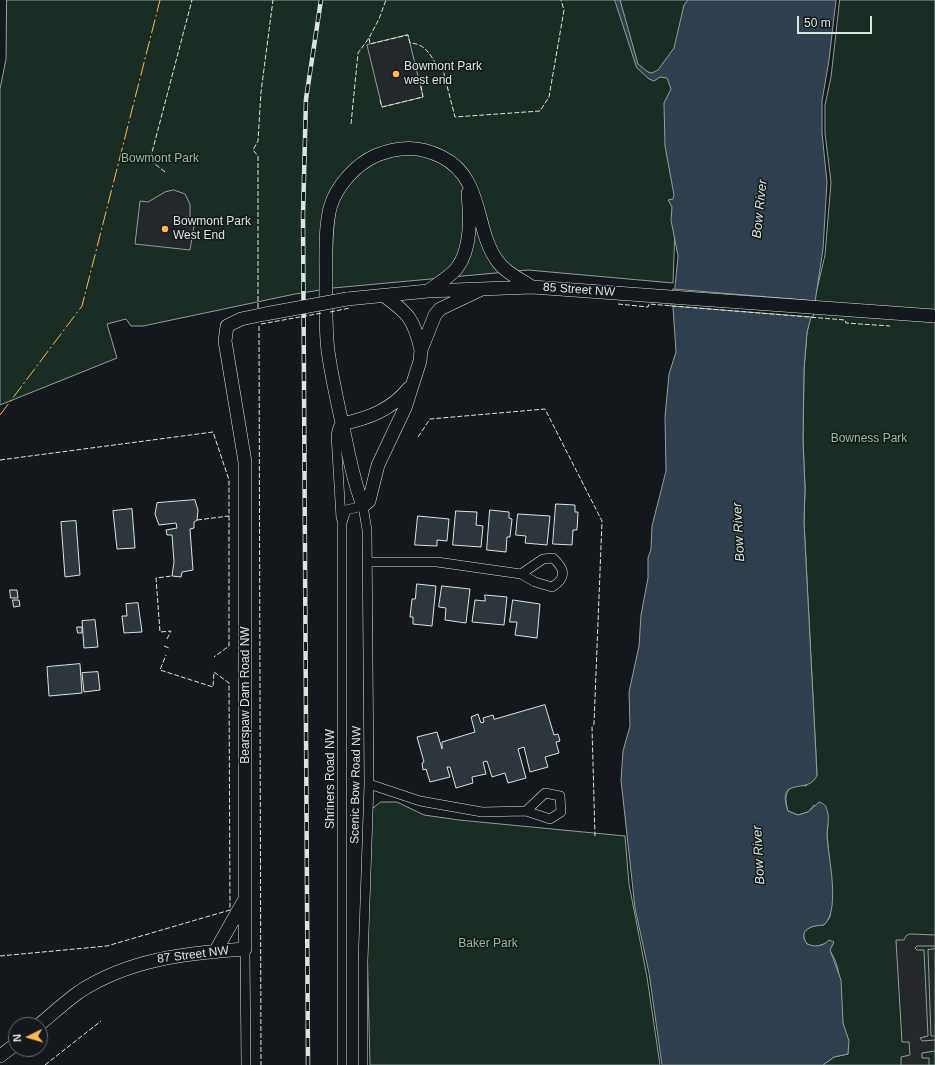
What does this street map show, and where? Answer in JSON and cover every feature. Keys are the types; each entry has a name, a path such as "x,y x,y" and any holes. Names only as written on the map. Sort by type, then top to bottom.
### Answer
{"street":[{"path":"363,506 355,484 342,424 328,351 326,320 327,229 330,208 336,194 352,173 362,164 384,152 411,147 422,149 443,157 455,166 476,200 490,249 496,260 510,273 532,287"},
{"path":"428,291 457,268 466,252 470,223 468,185"},
{"name":"85 Street NW","path":"227,326 241,319 347,299 428,291 532,287 650,294 935,316"},
{"path":"342,524 346,510 363,506 369,501 378,465 405,408 420,361 421,350 429,328 440,309 482,289"},
{"path":"383,295 406,312 411,319 418,335 421,350"},
{"name":"Bearspaw Dam Road NW","path":"227,326 224,341 245,462 246,1065"},
{"path":"342,424 369,418 385,410 400,398 413,383"},
{"name":"Shriners Road NW","path":"342,424 338,427 336,436 342,524 342,1065"},
{"name":"Scenic Bow Road NW","path":"363,506 367,530 369,784 364,927 363,1065"},
{"path":"367,562 436,562 521,574"},
{"path":"369,784 420,801 482,812 526,811"},
{"path":"215,952 246,897"},
{"name":"87 Street NW","path":"48,1018 79,993 107,976 141,963 172,956 245,950"}],"green space":[{"name":"Bowmont Park","path":"7,0 705,0 681,62 673,283 528,270 333,288 295,294 143,326 131,326 126,319 107,324 117,358 0,405 0,89 6,59"},
{"name":"Bowness Park","path":"840,0 935,0 935,1065 823,1065 834,1057 848,1054 843,1024 840,982 836,962 831,952 824,944 814,947 807,944 804,939 807,929 824,925 830,917 832,895 827,833 828,824 814,805 808,812 798,815 788,811 786,800 786,795 791,788 800,785 806,786 817,775 804,522 804,370 807,332 825,255 831,182 825,133 825,105 831,77"},
{"name":"Baker Park","path":"381,802 397,802 424,815 459,820 625,836 629,884 647,977 660,1065 370,1065 367,939 371,810"}],"shaded area":[{"name":"Bowmont Park west end","path":"408,35 423,97 382,107 367,45"},
{"name":"Bowmont Park West End","path":"174,190 185,194 190,204 190,218 195,219 190,250 135,244 140,201 148,202 165,192"},
{"path":"910,934 935,935 935,946 917,946 915,948 917,950 924,950 928,1036 920,1038 922,1041 935,1040 935,1051 922,1053 922,1058 929,1058 929,1065 901,1065 901,1057 910,1055 909,1042 902,1042 896,940 904,940 906,936"},
{"path":"935,949 935,1036 931,1036 928,950"}],"water":[{"name":"Bow River","path":"615,0 620,0 638,64 648,72 652,73 658,70 674,48 684,5 688,0 836,0 829,60 822,101 822,133 827,182 823,249 815,302 807,332 804,370 804,522 817,775 813,781 808,784 790,789 786,793 785,800 788,811 798,815 808,812 819,802 827,808 828,813 827,835 833,895 832,907 829,917 824,925 807,929 804,939 807,944 816,946 829,940 834,942 830,950 841,980 843,1023 849,1041 848,1054 834,1057 823,1065 662,1065 649,973 635,908 621,780 623,751 630,726 629,692 639,646 641,615 648,578 648,558 651,549 652,526 666,471 665,417 669,374 676,352 673,307 678,256 671,220 672,207 668,200 673,199 674,195 665,146 664,103 671,89 667,78 660,77 654,81 649,79 637,68"}],"pier":[{"path":"673,289 817,301 813,317 671,306"}],"building":[{"path":"195,500 198,510 197,520 194,522 194,528 190,529 193,570 182,572 181,577 172,576 174,562 172,535 167,535 166,530 177,528 176,523 159,525 155,514 157,503"},
{"path":"556,504 575,505 575,512 578,512 577,530 573,530 572,545 553,544"},
{"path":"132,509 135,548 117,549 113,511"},
{"path":"490,510 509,512 509,518 512,519 510,537 507,537 506,552 487,550"},
{"path":"456,511 477,512 476,525 483,526 481,547 453,545"},
{"path":"518,514 550,516 547,545 525,543 526,536 516,535"},
{"path":"418,516 449,519 447,541 437,540 437,546 415,545"},
{"path":"76,521 80,575 65,577 61,522"},
{"path":"417,584 436,586 432,626 413,624 413,617 410,617 412,599 415,599"},
{"path":"442,586 470,589 466,623 445,620 446,608 439,607"},
{"path":"10,590 17,590 18,598 11,598"},
{"path":"485,595 507,597 504,625 472,622 475,600 485,601"},
{"path":"13,600 19,600 20,606 14,607"},
{"path":"513,600 540,604 537,638 515,635 517,622 510,622"},
{"path":"138,603 142,632 124,633 122,616 127,616 126,604"},
{"path":"95,620 98,647 84,648 82,621"},
{"path":"77,627 82,627 82,633 78,633"},
{"path":"80,664 82,693 49,696 47,667"},
{"path":"98,672 100,690 84,692 82,673"},
{"path":"545,705 554,735 558,734 560,741 556,742 559,753 545,757 548,767 530,772 524,747 518,749 526,778 508,783 505,773 492,777 487,761 483,762 486,774 472,777 473,783 456,788 450,767 447,767 450,777 430,782 426,769 423,770 422,763 424,762 417,737 437,732 442,749 442,742 475,732 471,717 478,714 481,723 484,722 483,718 493,715 494,719"}],"railway":[{"path":"308,1065 303,215 306,99 321,0"}],"fence":[{"path":"165,172 150,160 192,0"},
{"path":"258,308 258,156 253,150 258,141 261,92 273,0"},
{"path":"351,124 358,53 369,38 379,19 386,0"},
{"path":"369,38 370,44 408,35 410,43 419,45 426,49 436,64 441,62 455,117 540,111 549,97 564,10 561,0"},
{"path":"380,100 382,107 423,97 421,86"},
{"path":"618,304 648,307 649,304 845,320 846,323 890,326"},
{"path":"330,312 350,308"},
{"path":"261,324 322,313"},
{"path":"259,326 261,1065"},
{"path":"418,437 430,419 545,409 602,521 594,724 592,727 595,836"},
{"path":"0,460 213,432 229,480 229,646 214,657"},
{"path":"197,520 229,516"},
{"path":"167,639 171,631 160,632 156,578 172,576"},
{"path":"164,646 169,648"},
{"path":"0,956 107,946 230,910 229,683 214,672 213,687 160,670 166,655"},
{"path":"45,1065 101,1021"}],"power":[{"path":"0,415 82,306 160,0"}],"place":[{"name":"Bowmont Park west end","path":"396,74"},
{"name":"Bowmont Park West End","path":"165,229"}]}
